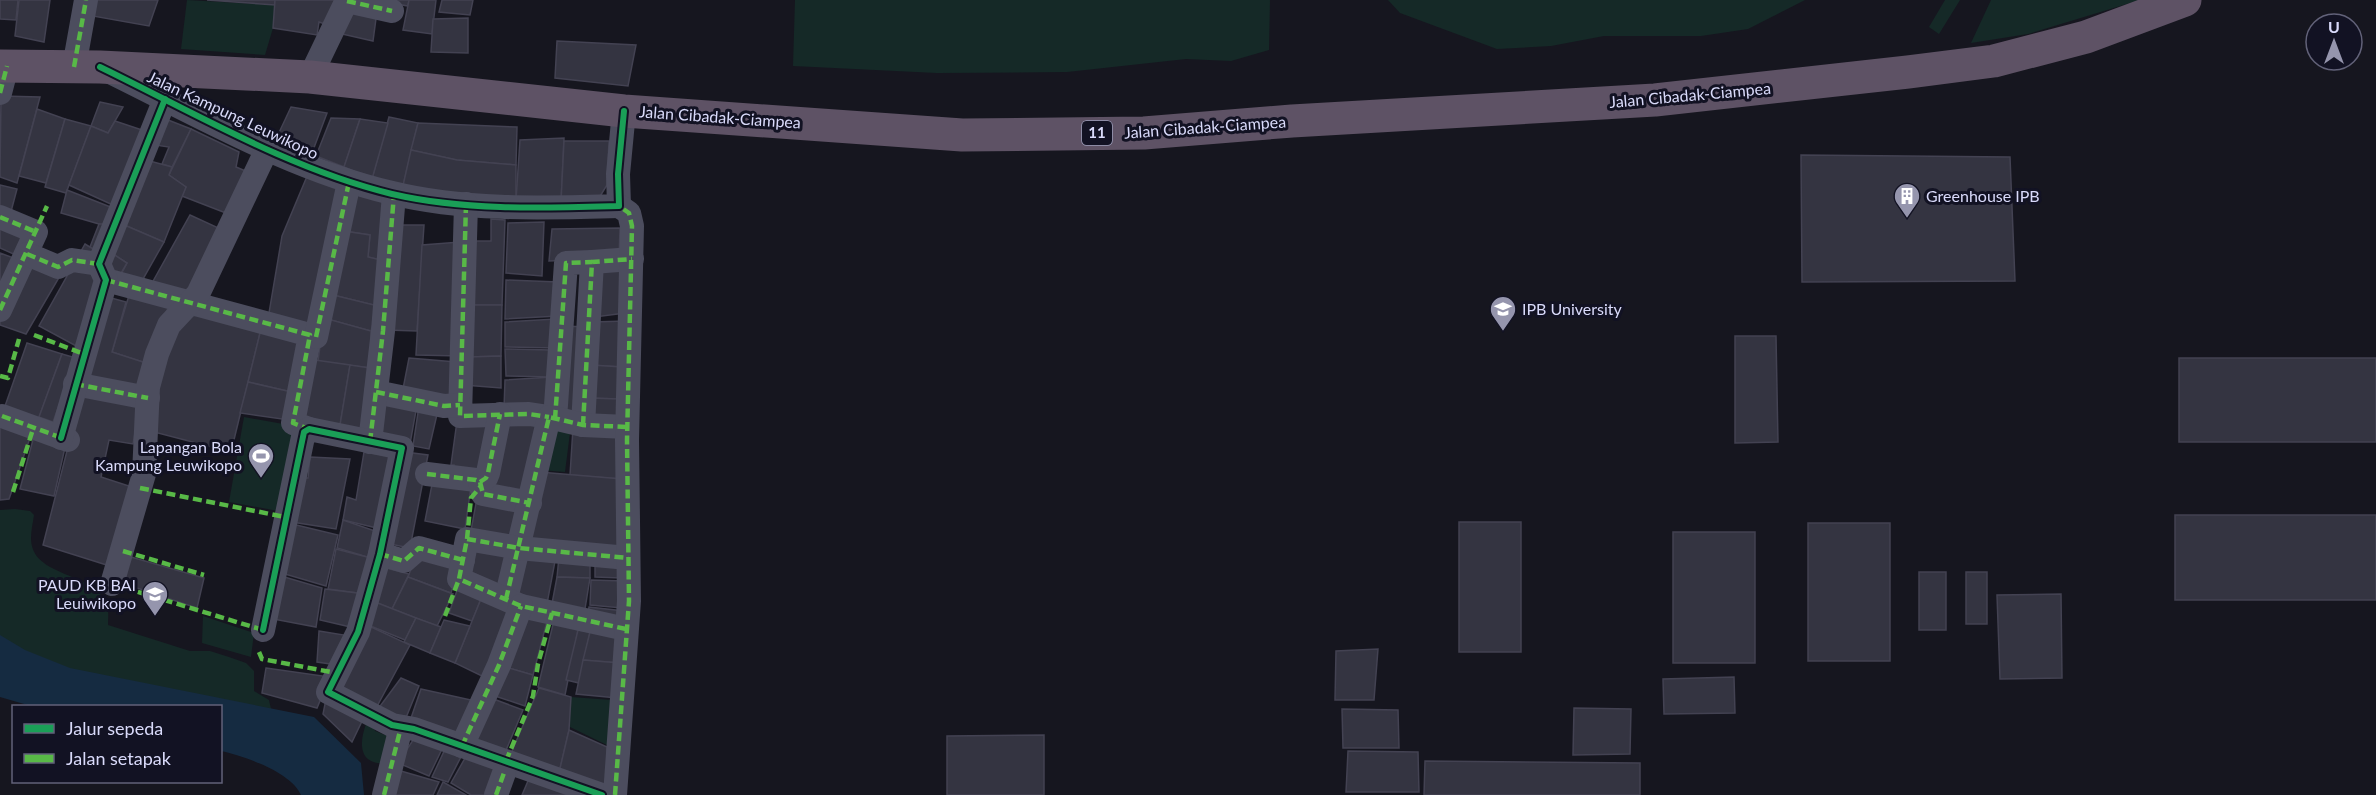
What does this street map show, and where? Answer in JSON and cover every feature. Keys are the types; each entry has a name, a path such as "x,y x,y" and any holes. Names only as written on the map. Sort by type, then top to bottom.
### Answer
{"highway":[{"name":"Jalan Cibadak-Ciampea","path":"2,75 87,67 310,77 624,111 962,135 1144,133 1304,120 1655,100 1994,60 2086,38 2185,0"}],"street":[{"path":"86,0 87,67"},
{"path":"310,77 347,0 392,11"},
{"name":"Jalan Kampung Leuwikopo","path":"87,67 165,99 267,149 350,182 394,194 466,204 619,206"},
{"path":"2,416 64,439 103,272 165,99"},
{"path":"615,795 626,629 627,427 632,259 632,226 629,213 619,206 618,174 624,111"},
{"path":"112,584 144,474 148,398 157,354 169,325 198,294 267,149"},
{"path":"316,337 350,182"},
{"path":"370,441 394,194"},
{"path":"466,204 460,416 500,414 552,418 584,425 627,427"},
{"path":"0,217 36,232 0,310"},
{"path":"27,254 58,267 72,260 188,304 310,335 293,423 309,429 402,448 380,554 358,632 328,692 371,716 602,795"},
{"path":"462,746 499,665 513,602 519,548 552,418 566,263 632,259"},
{"path":"584,425 592,262"},
{"path":"75,384 148,398"},
{"path":"376,392 444,406 460,405"},
{"path":"480,482 488,473 500,414"},
{"path":"263,630 299,448 304,432 309,429"},
{"path":"427,474 480,482"},
{"path":"480,482 483,494 530,504"},
{"path":"626,629 513,602 459,579 467,539 519,548 628,558"},
{"path":"380,554 404,561 419,548 463,560"},
{"path":"384,795 401,727"}],"green space":[{"path":"187,0 275,5 273,28 265,55 181,49"},
{"path":"795,0 1270,0 1269,50 1231,61 1186,59 1067,72 937,73 793,66"},
{"path":"1388,0 1805,0 1748,29 1701,36 1604,36 1551,46 1497,49 1400,13"},
{"path":"1945,0 1960,0 1939,34 1929,27"},
{"path":"1991,0 2140,0 2028,34 1971,43"},
{"name":"Lapangan Bola Kampung Leuwikopo","path":"244,417 300,427 284,512 229,502"},
{"path":"550,424 571,425 565,472 540,470"},
{"path":"0,510 30,511 34,515 31,538 34,551 41,561 78,579 101,594 108,608 108,625 190,651 210,651 246,663 254,671 254,691 269,700 271,709 249,720 222,705 143,705 0,660"},
{"path":"203,616 254,633 251,657 202,643"},
{"path":"571,697 612,700 611,747 568,726"},
{"path":"366,724 373,725 375,731 385,735 392,734 388,763 372,761 364,753 362,740"}],"water":[{"path":"0,635 25,650 70,668 314,717 361,763 364,795 301,795 288,779 277,772 254,761 222,751 222,705 28,705 0,697"}],"building":[{"path":"0,0 18,0 16,20 0,19"},
{"path":"19,0 50,0 44,42 15,36"},
{"path":"90,0 158,0 149,26 87,15"},
{"path":"207,0 275,0 275,5"},
{"path":"275,0 340,0 331,26 319,22 317,35 273,28"},
{"path":"376,0 409,0 408,6"},
{"path":"409,0 436,0 432,34 403,30"},
{"path":"442,0 473,0 470,15 439,12"},
{"path":"351,6 377,11 373,41 342,34"},
{"path":"468,18 468,53 431,52 433,19"},
{"path":"557,41 636,45 628,86 555,78"},
{"path":"1,96 40,97 17,183 0,177"},
{"path":"100,102 123,107 108,133 91,126"},
{"path":"291,107 327,113 312,153 276,139"},
{"path":"37,109 65,119 46,183 19,176"},
{"path":"389,117 418,123 402,190 372,179"},
{"path":"163,118 191,129 172,167 162,164 169,147 155,145"},
{"path":"331,118 360,119 344,167 316,156"},
{"path":"65,119 91,126 66,193 45,187"},
{"path":"360,119 388,123 372,179 344,167"},
{"path":"115,121 145,131 115,206 69,185 91,126 108,133"},
{"path":"418,123 517,127 516,165 457,160 411,150"},
{"path":"191,129 239,152 236,167 248,172 231,215 182,196 186,187 169,175"},
{"path":"564,138 561,202 516,200 520,140"},
{"path":"564,141 609,141 607,185 599,198 561,202"},
{"path":"411,150 457,160 516,165 516,200 402,190"},
{"name":"Greenhouse IPB","path":"1801,155 2010,157 2015,281 1802,282"},
{"path":"146,160 172,167 169,175 186,187 164,242 122,224"},
{"path":"308,174 344,185 313,331 268,319 282,236"},
{"path":"0,185 17,189 9,219 0,216"},
{"path":"67,190 113,208 106,226 61,213"},
{"path":"351,190 391,202 385,261 368,257 370,235 344,231"},
{"path":"190,215 225,231 189,297 152,283"},
{"path":"491,219 505,220 502,305 469,305 469,241 491,241"},
{"path":"544,222 542,276 506,273 508,223"},
{"path":"0,224 27,233 18,256 0,248"},
{"path":"99,224 122,224 164,242 139,286 118,280 127,263 110,252 106,257 90,247"},
{"path":"394,225 424,225 417,331 386,330"},
{"path":"620,228 619,258 549,261 552,229"},
{"path":"344,231 370,235 368,257 385,261 378,306 329,294"},
{"path":"460,242 461,356 416,355 422,245"},
{"path":"85,244 106,257 110,252 127,263 78,347 39,326"},
{"path":"0,253 19,260 0,301"},
{"path":"28,259 64,269 26,334 0,325 0,318"},
{"path":"626,263 625,313 595,317 596,265"},
{"path":"506,280 558,282 558,316 505,319"},
{"path":"130,292 170,303 146,363 112,352"},
{"path":"329,294 378,306 371,331 327,319"},
{"path":"104,296 126,302 112,352 146,363 138,393 83,381"},
{"path":"469,305 502,305 501,356 468,357"},
{"path":"198,315 261,329 231,452 154,432 161,353 182,317"},
{"path":"324,318 371,331 370,368 318,361"},
{"path":"556,319 555,348 505,347 505,322"},
{"path":"626,321 622,367 591,365 593,322"},
{"path":"565,326 585,327 579,418 558,415"},
{"path":"261,329 306,339 296,393 248,382"},
{"path":"1735,336 1776,336 1778,442 1735,443"},
{"path":"27,343 62,354 38,420 4,409"},
{"path":"505,349 551,350 552,377 506,376"},
{"path":"62,354 76,358 53,422 39,417"},
{"path":"501,356 501,388 464,385 468,357"},
{"path":"409,358 456,362 454,397 403,389"},
{"path":"2179,358 2376,358 2376,442 2179,442"},
{"path":"308,359 350,365 340,425 296,418"},
{"path":"350,365 370,368 368,435 340,425"},
{"path":"591,365 622,367 619,399 589,398"},
{"path":"552,377 552,413 504,409 505,380"},
{"path":"248,382 296,393 289,420 240,413"},
{"path":"82,392 140,402 133,444 109,440 101,477 135,488 113,567 43,545"},
{"path":"379,398 417,405 410,444 373,438"},
{"path":"589,398 619,399 620,424 587,423"},
{"path":"419,406 438,410 429,449 413,446"},
{"path":"502,417 544,419 529,499 484,493"},
{"path":"457,421 495,422 483,478 453,475 454,465 451,465"},
{"path":"0,425 31,435 9,499 0,500"},
{"path":"573,428 624,430 622,479 570,475"},
{"path":"35,432 66,443 54,496 20,489"},
{"path":"364,452 397,457 381,529 343,520 347,497 356,500"},
{"path":"405,452 428,455 410,548 385,543"},
{"path":"310,457 350,459 336,529 292,522 296,478 308,478"},
{"path":"539,472 622,479 623,551 524,546"},
{"path":"433,479 471,486 465,529 425,521"},
{"path":"477,498 525,506 518,544 470,536"},
{"path":"2175,515 2376,515 2376,600 2175,600"},
{"path":"343,520 375,531 371,558 337,548"},
{"path":"1459,522 1521,522 1521,652 1459,652"},
{"path":"288,523 338,535 326,586 278,572"},
{"path":"1808,523 1890,523 1890,661 1808,661"},
{"path":"1673,532 1755,532 1755,663 1673,663"},
{"path":"470,543 515,551 505,594 462,578"},
{"path":"336,549 371,558 365,594 328,589"},
{"path":"521,552 556,556 546,609 512,598"},
{"path":"417,553 459,565 451,593 408,577"},
{"path":"131,557 204,578 197,608 122,583"},
{"path":"559,557 590,559 590,578 557,577"},
{"path":"621,562 621,578 595,577 595,563"},
{"path":"379,566 409,574 392,609 370,600"},
{"path":"1919,572 1946,572 1946,630 1919,630"},
{"path":"1966,572 1987,572 1987,624 1966,624"},
{"path":"281,576 322,588 316,627 273,619"},
{"path":"408,577 453,594 437,626 392,609"},
{"path":"557,577 590,578 584,615 551,609"},
{"path":"591,580 624,581 622,608 590,605"},
{"path":"459,585 483,594 472,621 449,613"},
{"path":"325,589 365,594 355,628 320,620"},
{"path":"483,594 515,610 486,678 455,663"},
{"path":"2061,594 2062,678 2000,679 1997,595"},
{"path":"370,600 416,618 405,640 363,623"},
{"path":"589,607 624,611 622,625 587,619"},
{"path":"522,611 548,617 533,675 502,666"},
{"path":"416,618 441,627 430,653 404,642"},
{"path":"444,620 470,626 455,663 430,653"},
{"path":"554,620 578,630 565,695 538,687"},
{"path":"369,626 410,645 375,710 339,688"},
{"path":"578,630 590,632 579,683 566,680"},
{"path":"319,631 350,636 337,665 317,662"},
{"path":"624,631 620,663 583,660 590,632"},
{"path":"1378,649 1374,700 1335,700 1336,651"},
{"path":"583,660 620,663 617,698 576,694"},
{"path":"502,666 533,675 525,706 489,694"},
{"path":"266,668 330,677 317,708 262,693"},
{"path":"1734,677 1735,713 1664,714 1663,679"},
{"path":"401,678 419,686 405,720 375,713"},
{"path":"539,688 571,697 569,730 558,777 509,758"},
{"path":"421,689 471,700 458,735 409,724"},
{"path":"488,697 523,710 504,755 467,742"},
{"path":"326,699 364,717 352,742 323,714"},
{"path":"1574,708 1631,709 1630,754 1573,755"},
{"path":"1342,709 1398,710 1399,748 1343,748"},
{"path":"569,730 607,747 606,792 558,777"},
{"path":"1044,735 1044,795 947,795 947,736"},
{"path":"415,737 444,745 429,776 398,763"},
{"path":"447,745 464,751 448,782 432,777"},
{"path":"469,751 502,769 492,795 471,795 451,783"},
{"path":"1348,751 1418,752 1419,792 1346,792"},
{"path":"1425,761 1640,763 1640,795 1424,795"},
{"path":"394,769 439,782 433,795 389,795"},
{"path":"531,774 589,795 522,795"},
{"path":"443,782 466,795 437,795"}],"marked path":[{"path":"74,67 86,0"},
{"path":"347,1 392,11"},
{"path":"0,93 7,66"},
{"path":"316,337 349,182"},
{"path":"370,442 383,331 394,194"},
{"path":"466,204 460,416 529,414 549,417"},
{"path":"0,310 47,206"},
{"path":"615,795 629,601 627,440 632,226 629,213 619,206"},
{"path":"0,217 36,232"},
{"path":"27,254 58,267 72,260 99,264"},
{"path":"583,425 592,262 632,259"},
{"path":"555,419 566,263 592,262"},
{"path":"106,280 310,335 293,423 309,429"},
{"path":"34,335 84,354"},
{"path":"0,376 8,378 19,339"},
{"path":"75,384 148,398"},
{"path":"376,392 444,406 460,405"},
{"path":"480,482 486,478 488,473 500,414"},
{"path":"2,416 65,439"},
{"path":"506,599 549,417 583,425 627,427"},
{"path":"13,492 33,429"},
{"path":"427,474 476,480 480,482 483,494 530,503"},
{"path":"467,539 471,498 481,486"},
{"path":"140,488 285,517"},
{"path":"626,629 521,606 459,579 467,539 519,548 628,558"},
{"path":"380,554 404,561 419,548 463,560"},
{"path":"123,551 204,575"},
{"path":"445,616 459,579"},
{"path":"112,584 263,630 264,626"},
{"path":"462,746 499,665 521,606"},
{"path":"506,761 533,696 538,664 552,613"},
{"path":"259,652 262,659 336,673"},
{"path":"384,795 401,727"},
{"path":"496,795 504,773"}],"cycle path":[{"path":"100,67 243,138 316,170 392,194 476,206 534,208 619,206 618,174 624,111"},
{"path":"61,438 106,280 99,264 165,99"},
{"path":"263,630 304,432 309,429 402,448 380,554 358,632 328,692 392,725 414,729 602,795"}],"place":[{"name":"Greenhouse IPB","path":"1907,219"},
{"name":"IPB University","path":"1503,332"},
{"name":"Lapangan Bola Kampung Leuwikopo","path":"261,479"},
{"name":"PAUD KB BAI Leuiwikopo","path":"155,617"}]}
